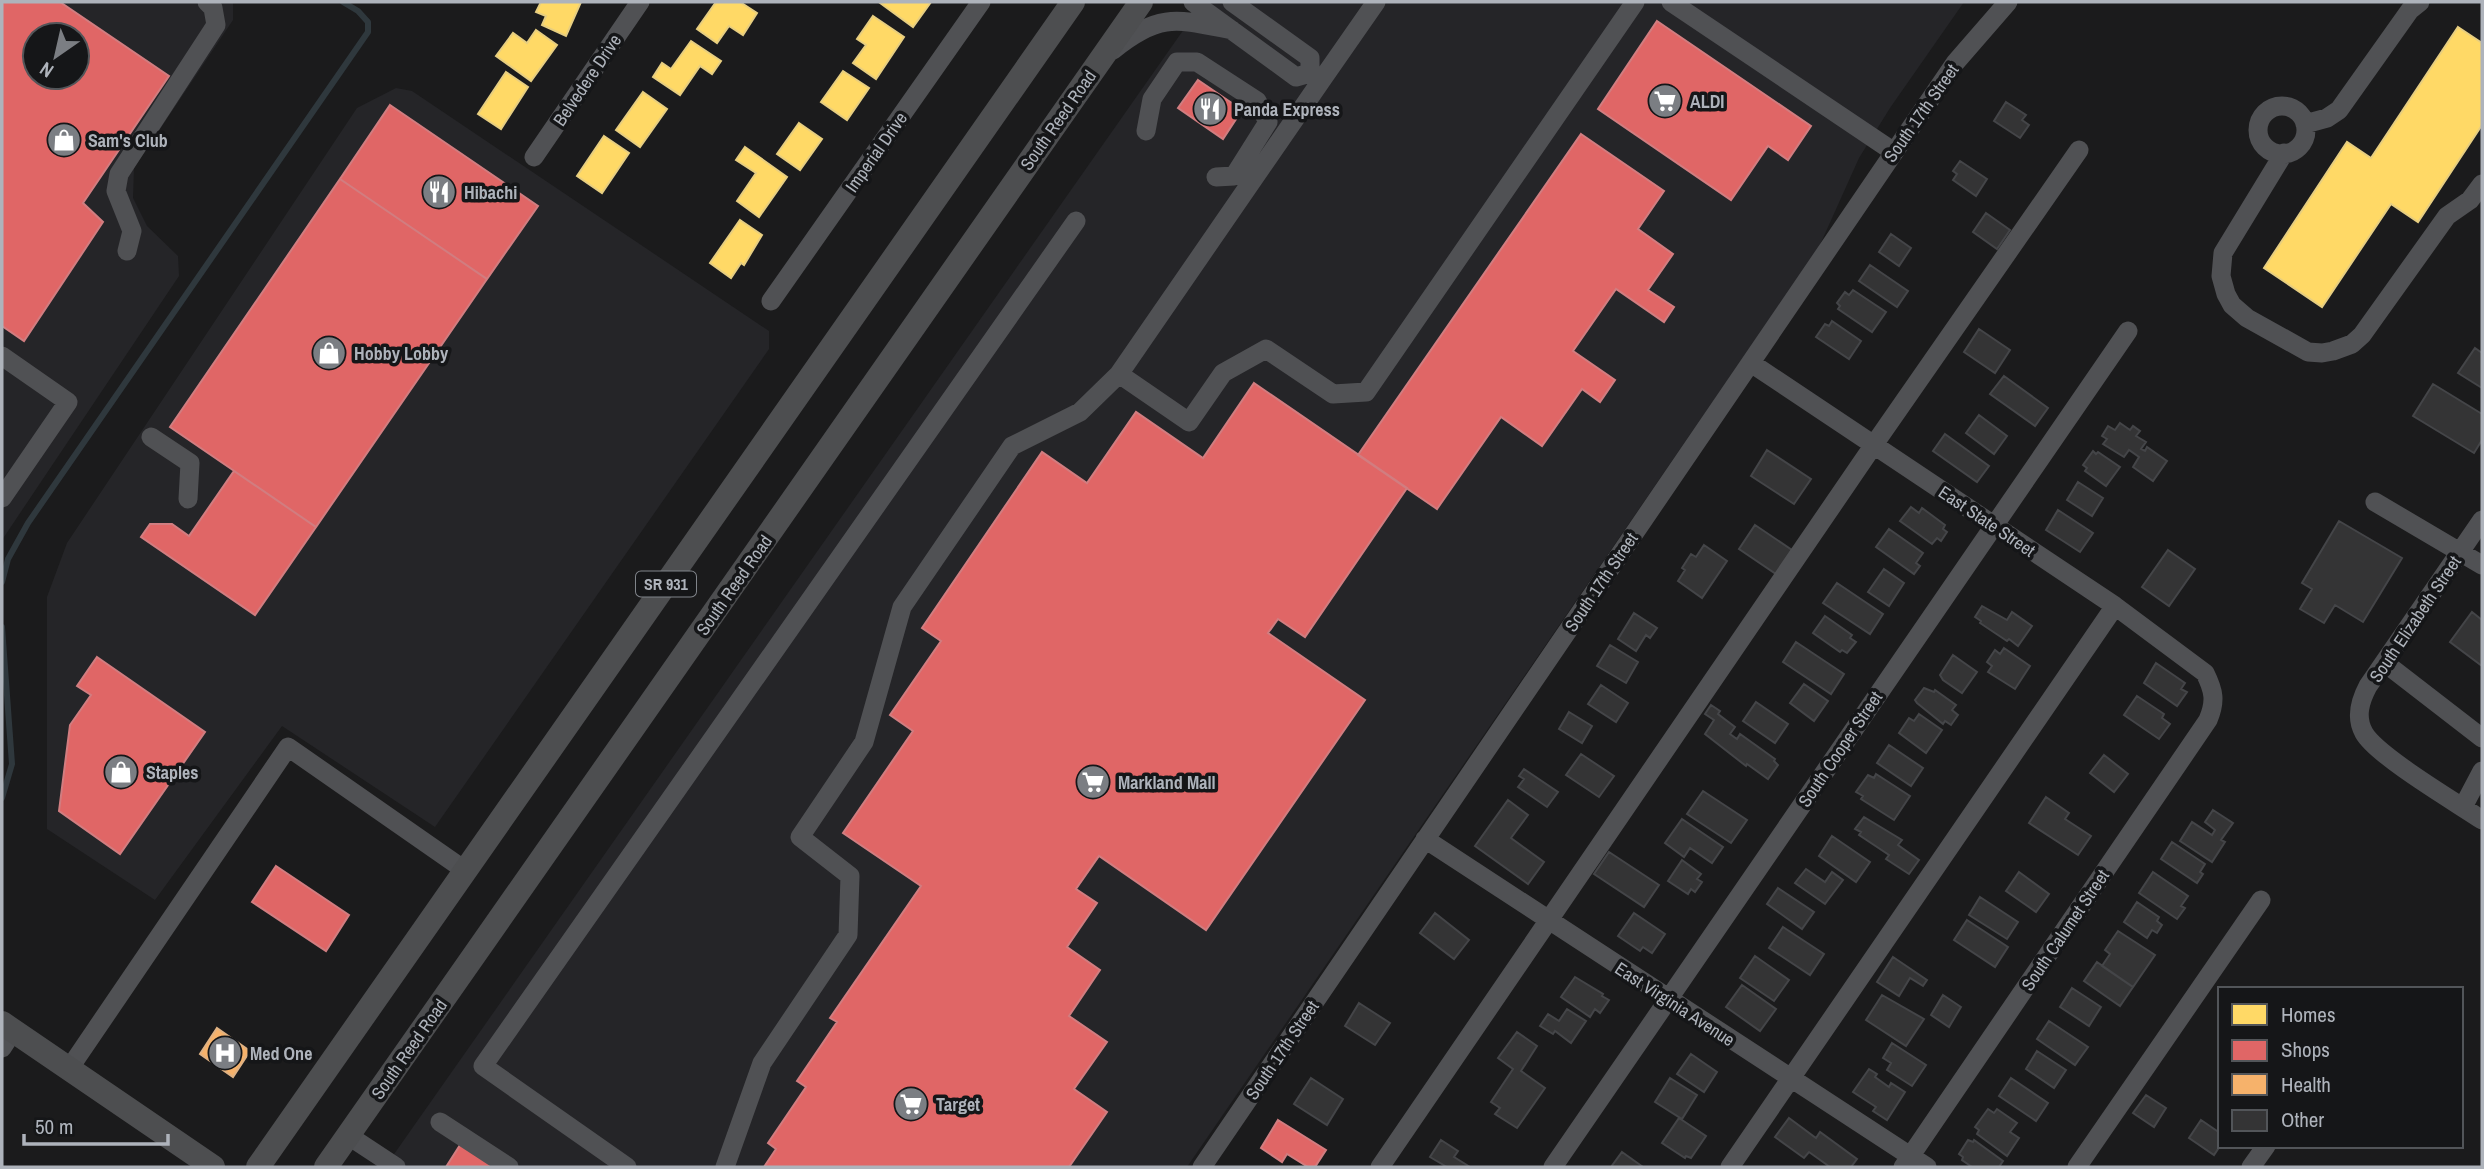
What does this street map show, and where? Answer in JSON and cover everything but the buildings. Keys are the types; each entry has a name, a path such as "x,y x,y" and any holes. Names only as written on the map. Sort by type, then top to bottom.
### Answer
{"main road":[{"name":"SR 931","path":"258,1167 1073,2"},
{"name":"South Reed Road","path":"326,1167 1141,2"},
{"path":"6,1034 69,1069 213,1167"}],"street":[{"path":"127,251 132,231 116,191 119,174 216,25 213,8 207,2"},
{"name":"Belvedere Drive","path":"534,157 640,2"},
{"name":"Imperial Drive","path":"771,302 981,2"},
{"path":"1193,2 1296,76 1316,77"},
{"path":"1232,2 1310,58 1316,77"},
{"path":"725,1167 762,1063 848,935 850,876 800,837 864,742 902,607 1012,446 1080,412 1119,374 1316,77 1376,2"},
{"path":"1119,374 1189,422 1223,373 1266,349 1333,394 1366,392 1635,2"},
{"path":"1671,2 1894,152"},
{"name":"South 17th Street","path":"1202,1167 1955,63 2008,2"},
{"path":"2305,124 2327,118 2339,110 2410,10 2420,2"},
{"path":"1099,62 1132,34 1155,23 1182,21 1232,30"},
{"path":"1146,131 1152,99 1177,62 1197,62 1257,101 1268,122 1234,176 1216,177"},
{"path":"2285,106 2299,113 2305,124 2306,134 2298,148 2284,153 2269,149 2260,137 2260,121 2270,109 2285,106"},
{"path":"1380,1167 1873,446 2079,150"},
{"path":"2284,153 2223,253 2220,263 2221,276 2232,305 2247,318 2308,352 2333,351 2352,344 2362,335 2447,216 2470,200 2482,184"},
{"path":"627,1167 483,1066 1076,221"},
{"name":"South Cooper Street","path":"1553,1167 2128,331"},
{"path":"2,356 68,402 2,498"},
{"name":"East State Street","path":"1751,363 2115,606 2205,673 2213,689"},
{"path":"151,437 190,464 188,499"},
{"path":"2375,502 2482,565"},
{"name":"South Elizabeth Street","path":"2463,807 2382,752 2364,733 2360,701 2482,520"},
{"path":"1730,1167 2115,606"},
{"path":"2385,663 2482,738"},
{"name":"South Calumet Street","path":"1913,1164 2208,720 2214,705 2213,689"},
{"path":"69,1069 288,747 466,871"},
{"path":"2482,771 2463,807 2482,820"},
{"name":"East Virginia Avenue","path":"1425,839 1913,1164"},
{"path":"2077,1167 2261,900"},
{"path":"440,1122 509,1167"},
{"path":"349,1136 396,1167"},
{"path":"2251,1167 2265,1148"}],"shaded area":[{"path":"2,2 233,2 233,20 134,168 133,198 147,226 178,256 179,276 2,540"},
{"path":"1203,2 1964,2 1890,108 1859,158 1819,247 1187,1167 385,1167"},
{"path":"396,88 412,91 769,331 769,349 435,827 282,726 155,900 47,829 47,597 67,543 357,108"}],"waterway":[{"path":"2,582 8,559 28,523 368,32 368,22 358,11 343,2"},
{"path":"2,627 12,764 2,798"}],"place":[{"name":"ALDI","path":"1665,101"},
{"name":"Panda Express","path":"1210,109"},
{"name":"Sam's Club","path":"64,140"},
{"name":"Hibachi","path":"439,192"},
{"name":"Hobby Lobby","path":"329,353"},
{"name":"Staples","path":"121,772"},
{"name":"Markland Mall","path":"1093,782"},
{"name":"Med One","path":"225,1053"},
{"name":"Target","path":"911,1104"}]}
